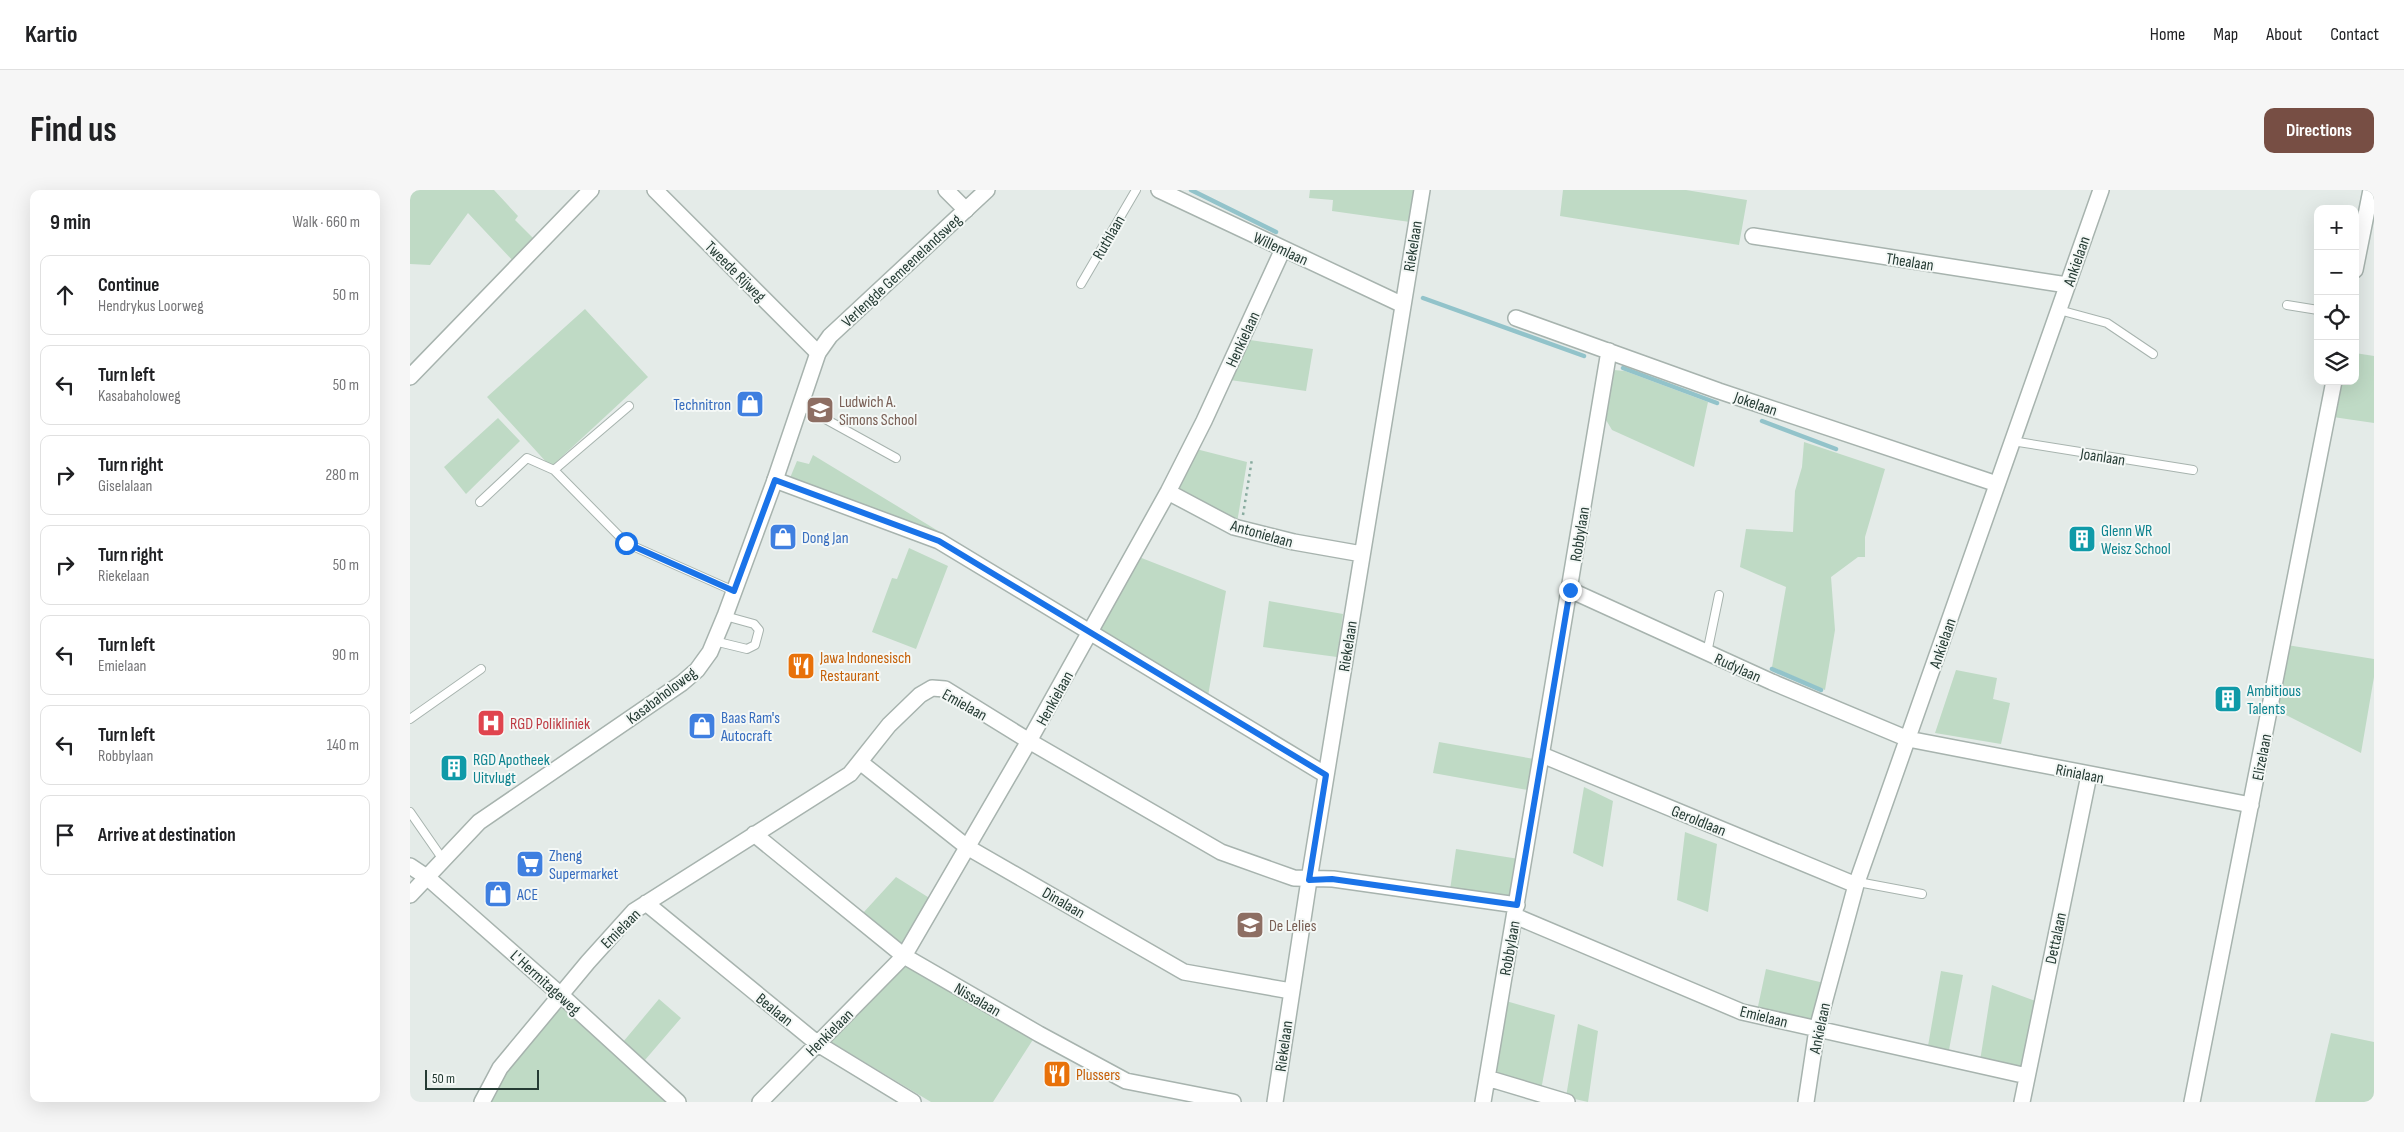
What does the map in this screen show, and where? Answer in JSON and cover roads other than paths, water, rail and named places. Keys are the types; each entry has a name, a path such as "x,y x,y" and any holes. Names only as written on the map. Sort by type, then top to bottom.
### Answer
{"street":[{"path":"410,377 591,190"},
{"name":"Tweede Rijweg","path":"655,190 818,353"},
{"path":"946,190 966,210"},
{"name":"Verlengde Gemeenelandsweg","path":"818,353 830,336 987,190"},
{"name":"Willemlaan","path":"1159,190 1402,305"},
{"name":"Riekelaan","path":"1275,1102 1291,991 1422,190"},
{"name":"Ankielaan","path":"1806,1102 1817,1029 1857,884 2101,190"},
{"path":"2359,250 2371,190"},
{"name":"Thealaan","path":"1753,236 2067,285"},
{"name":"Henkielaan","path":"760,1102 904,956 1029,741 1168,492 1204,421 1283,249"},
{"name":"Jokelaan","path":"1516,318 1719,391 1997,484"},
{"name":"Robbylaan","path":"1483,1102 1570,590 1608,351"},
{"name":"Kasabaholoweg","path":"410,895 479,822 682,683 697,670 710,652 734,591 775,480 818,353"},
{"name":"Elizelaan","path":"2192,1102 2333,385"},
{"path":"775,480 939,541 1326,775"},
{"name":"Antonielaan","path":"1168,492 1240,529 1294,542 1362,554"},
{"name":"Rudylaan","path":"1570,590 1708,653 1908,739"},
{"name":"Emielaan","path":"482,1102 500,1068 562,996 588,962 634,911 850,774 889,725 920,695 932,688 945,689 1029,741 1221,852 1294,878 1309,880 1332,879 1516,910 1742,1012 2027,1076"},
{"name":"Rinialaan","path":"1908,739 2252,805"},
{"name":"Geroldlaan","path":"1542,755 1857,884"},
{"name":"Dinalaan","path":"860,762 967,847 1184,972 1291,991"},
{"name":"Dettalaan","path":"2022,1102 2088,775"},
{"name":"Nissalaan","path":"754,834 904,956 1126,1081 1233,1102"},
{"name":"L' Hermitageweg","path":"410,866 428,878 562,996 678,1102"},
{"name":"Bealaan","path":"646,903 818,1044 913,1102"},
{"path":"1487,1078 1567,1102"}],"lane":[{"name":"Ruthlaan","path":"1081,284 1136,190"},
{"path":"2287,305 2314,309"},
{"path":"2058,310 2107,323 2153,354"},
{"path":"800,405 896,458"},
{"path":"554,470 629,406"},
{"name":"Joanlaan","path":"2012,442 2193,470"},
{"path":"480,502 527,458 554,470 626,543 734,591"},
{"path":"1708,653 1719,595"},
{"path":"714,641 747,650 755,645 759,630 754,624 724,616"},
{"path":"410,718 481,668"},
{"path":"410,812 444,861"},
{"path":"1857,884 1922,894"}],"waterway":[{"path":"1191,190 1276,232"},
{"path":"1423,298 1584,356"},
{"path":"1623,368 1717,403"},
{"path":"1762,421 1836,449"},
{"path":"1772,669 1821,690"}],"place":[{"name":"Technitron","path":"750,404"},
{"name":"Ludwich A. Simons School","path":"820,410"},
{"name":"Dong Jan","path":"783,537"},
{"name":"Glenn WR Weisz School","path":"2082,539"},
{"name":"Jawa Indonesisch Restaurant","path":"801,666"},
{"name":"Ambitious Talents","path":"2228,699"},
{"name":"RGD Polikliniek","path":"491,723"},
{"name":"Baas Ram's Autocraft","path":"702,726"},
{"name":"RGD Apotheek Uitvlugt","path":"454,768"},
{"name":"Zheng Supermarket","path":"530,864"},
{"name":"ACE","path":"498,894"},
{"name":"De Lelies","path":"1250,925"},
{"name":"Plussers","path":"1057,1074"}]}
